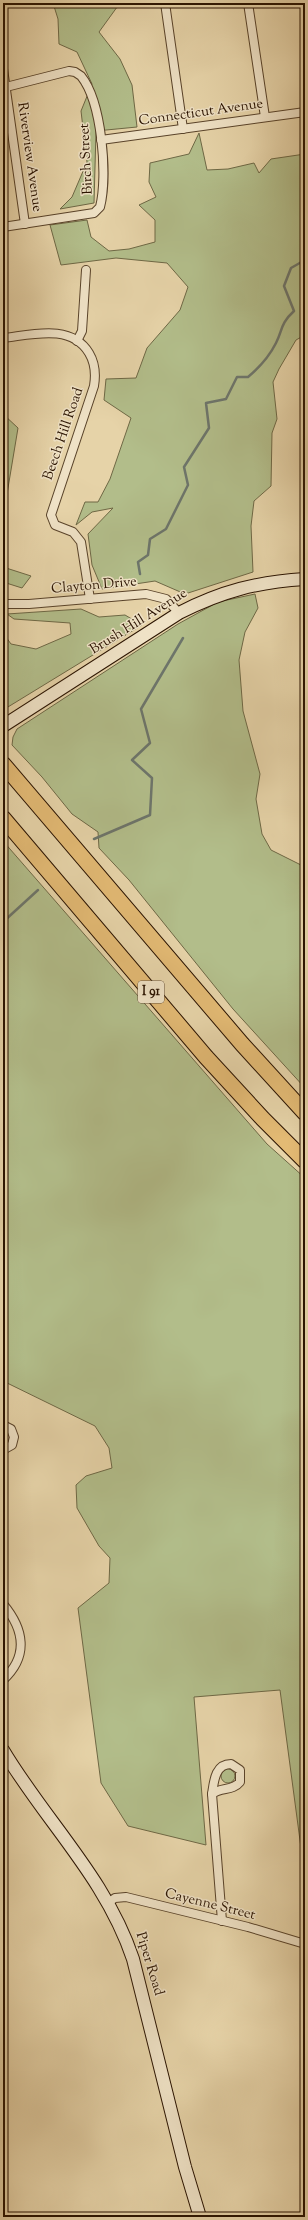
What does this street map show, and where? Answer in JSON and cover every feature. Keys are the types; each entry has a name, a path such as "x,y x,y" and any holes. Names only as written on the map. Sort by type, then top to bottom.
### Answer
{"highway":[{"name":"I 91","path":"3,764 237,1039 305,1113"},
{"name":"I 91","path":"3,818 211,1062 305,1161"}],"street":[{"path":"165,3 183,129"},
{"path":"248,3 265,117"},
{"name":"Riverview Avenue","path":"3,69 25,224"},
{"name":"Birch Street","path":"6,87 67,72 78,73 84,80 98,117 101,140 102,191 100,207 94,213 25,224"},
{"name":"Connecticut Avenue","path":"101,140 305,112"},
{"path":"3,227 25,224"},
{"path":"77,341 82,330 86,270"},
{"name":"Beech Hill Road","path":"3,338 52,333 67,336 86,348 93,361 95,382 51,517 55,524 71,531 80,540 90,599"},
{"name":"Brush Hill Avenue","path":"6,724 180,613 213,596 265,582 305,579"},
{"name":"Clayton Drive","path":"3,604 29,604 151,595 169,601 180,613"},
{"path":"3,1425 11,1429 14,1437 12,1445 3,1450"},
{"path":"3,1604 14,1618 21,1645 18,1660 10,1674 3,1680"},
{"name":"Piper Road","path":"4,1753 109,1902 122,1928 134,1959 185,2166 200,2217"},
{"path":"212,1794 222,1920"},
{"name":"Cayenne Street","path":"109,1902 115,1898 126,1897 222,1920 305,1944"}],"green space":[{"path":"53,3 120,3 99,32 120,59 132,85 137,127 96,131 94,203 60,209 72,197 87,162 81,111 92,84 77,52 59,44 58,19"},
{"path":"199,133 207,170 228,169 254,163 259,173 271,159 305,154 305,335 296,340 273,382 277,419 272,433 271,486 254,501 251,526 253,572 185,594 155,581 102,589 92,565 88,534 113,508 92,512 76,525 85,502 98,502 110,479 131,418 104,400 106,379 136,378 147,348 180,310 188,287 167,263 116,258 61,265 50,225 87,220 91,237 109,251 129,249 155,242 155,220 139,205 156,197 149,182 150,163 189,154"},
{"path":"3,414 18,428 3,518"},
{"path":"3,567 31,576 22,588 3,582"},
{"path":"255,594 258,608 245,632 239,660 243,711 260,774 256,799 262,834 271,850 305,867 305,1088 233,1009 129,880 99,848 98,832 72,814 42,777 12,745 13,737 17,729 178,624 218,602"},
{"path":"81,609 99,617 125,615 142,625 3,710 3,633 11,644 36,649 71,634 70,623 14,619 7,614"},
{"path":"3,841 267,1144 305,1178 305,1878 280,1690 194,1697 206,1845 128,1826 101,1783 78,1608 109,1583 110,1558 99,1546 77,1508 76,1485 86,1476 112,1468 109,1448 95,1426 3,1381 3,1191 6,1186 3,1169"},
{"path":"228,1769 233,1771 235,1776 233,1781 228,1783 223,1781 221,1776 223,1771"}],"waterway":[{"path":"140,574 138,562 148,555 150,539 166,529 188,485 184,467 209,428 206,403 226,399 237,377 248,377 260,366 270,353 276,343 284,323 294,311 284,286 291,268 305,260"},
{"path":"94,839 150,815 152,778 132,760 150,743 141,709 183,638"},
{"path":"3,922 38,890"}]}
